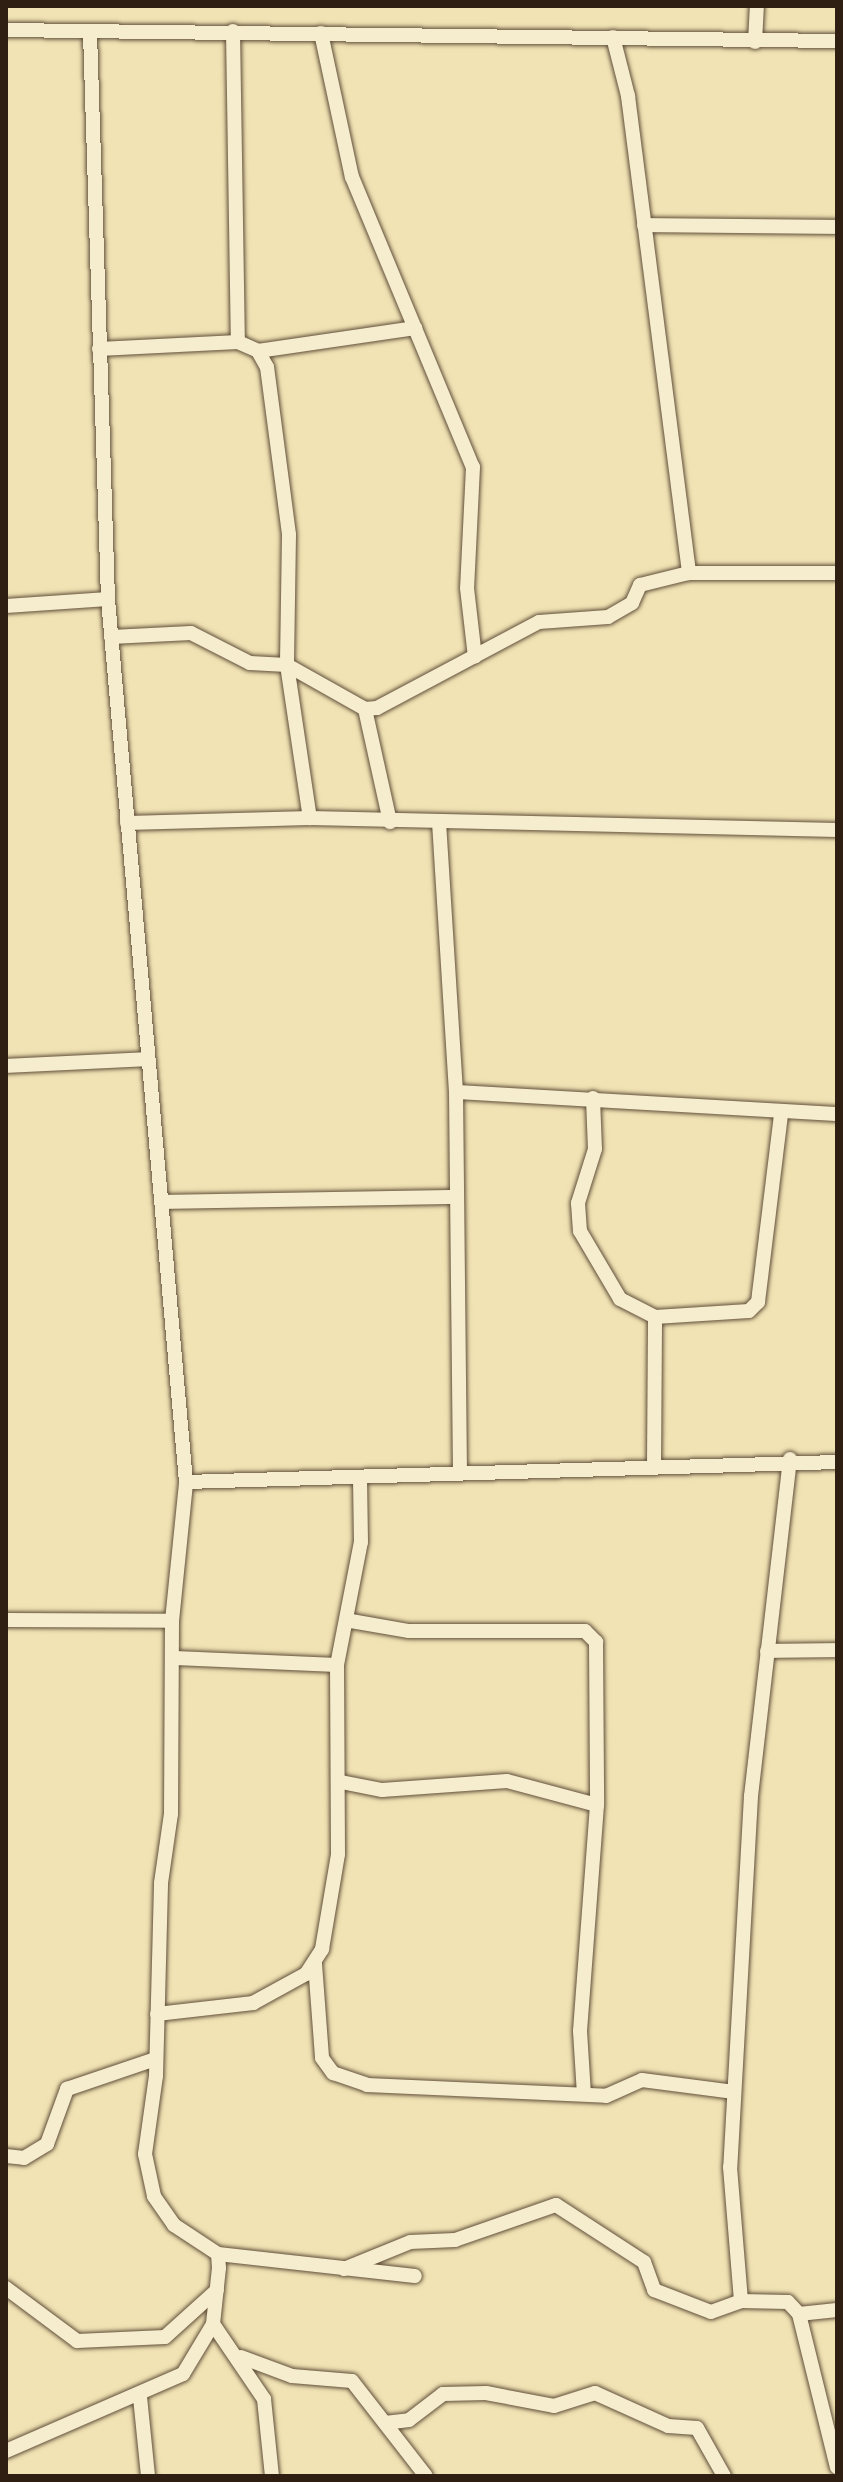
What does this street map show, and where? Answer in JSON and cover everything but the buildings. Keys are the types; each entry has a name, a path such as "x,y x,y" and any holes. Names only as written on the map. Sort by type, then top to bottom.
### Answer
{"street":[{"path":"755,42 757,6"},
{"path":"6,30 837,41"},
{"path":"90,31 108,599 148,1059 166,1202 186,1482 172,1621 175,1658 155,2059 145,2154 154,2196 174,2225 218,2254 415,2276"},
{"path":"233,31 238,342"},
{"path":"321,33 352,177 473,467 467,588 475,657"},
{"path":"613,37 644,225 689,573"},
{"path":"644,225 837,227"},
{"path":"99,349 238,342 258,351 415,328"},
{"path":"258,351 267,367 289,535 287,665 310,818"},
{"path":"111,637 191,633 250,663 287,665 365,709 393,703 539,622 623,612 640,585 689,573 837,573"},
{"path":"6,606 108,599"},
{"path":"365,709 390,822"},
{"path":"127,823 310,818 837,830"},
{"path":"439,822 456,1092 460,1470"},
{"path":"6,1066 148,1059"},
{"path":"456,1092 593,1098 781,1114 837,1114"},
{"path":"593,1098 595,1149 578,1203 580,1231 620,1299 655,1317 749,1311 758,1302 781,1114"},
{"path":"166,1202 457,1197"},
{"path":"654,1467 655,1317"},
{"path":"186,1482 360,1477 460,1470 654,1467 790,1459 837,1462"},
{"path":"741,2301 730,2167 734,2092 767,1651 790,1459"},
{"path":"360,1477 351,1621 337,1665 341,1782 338,1854 315,1964 322,2058 333,2073 367,2085 606,2096 642,2080 734,2092"},
{"path":"6,1620 172,1621"},
{"path":"351,1621 409,1631 585,1631 600,1662 597,1805 580,2031 584,2094"},
{"path":"767,1651 837,1650"},
{"path":"175,1658 337,1665"},
{"path":"341,1782 382,1790 507,1781 597,1805"},
{"path":"157,2014 253,2003 315,1964"},
{"path":"6,2156 24,2158 47,2144 67,2089 155,2059"},
{"path":"344,2269 410,2242 455,2240 556,2205 644,2262 654,2290 711,2312 741,2301 788,2302 799,2314 837,2467"},
{"path":"6,2451 140,2397 183,2374 213,2324 218,2254"},
{"path":"6,2288 77,2341 165,2337 217,2290"},
{"path":"799,2314 837,2310"},
{"path":"213,2324 241,2357 264,2399 272,2476"},
{"path":"241,2357 292,2376 352,2381 426,2476"},
{"path":"385,2423 409,2420 443,2394 486,2393 554,2406 595,2393 668,2426 697,2428 724,2476"},
{"path":"140,2397 148,2476"}]}
